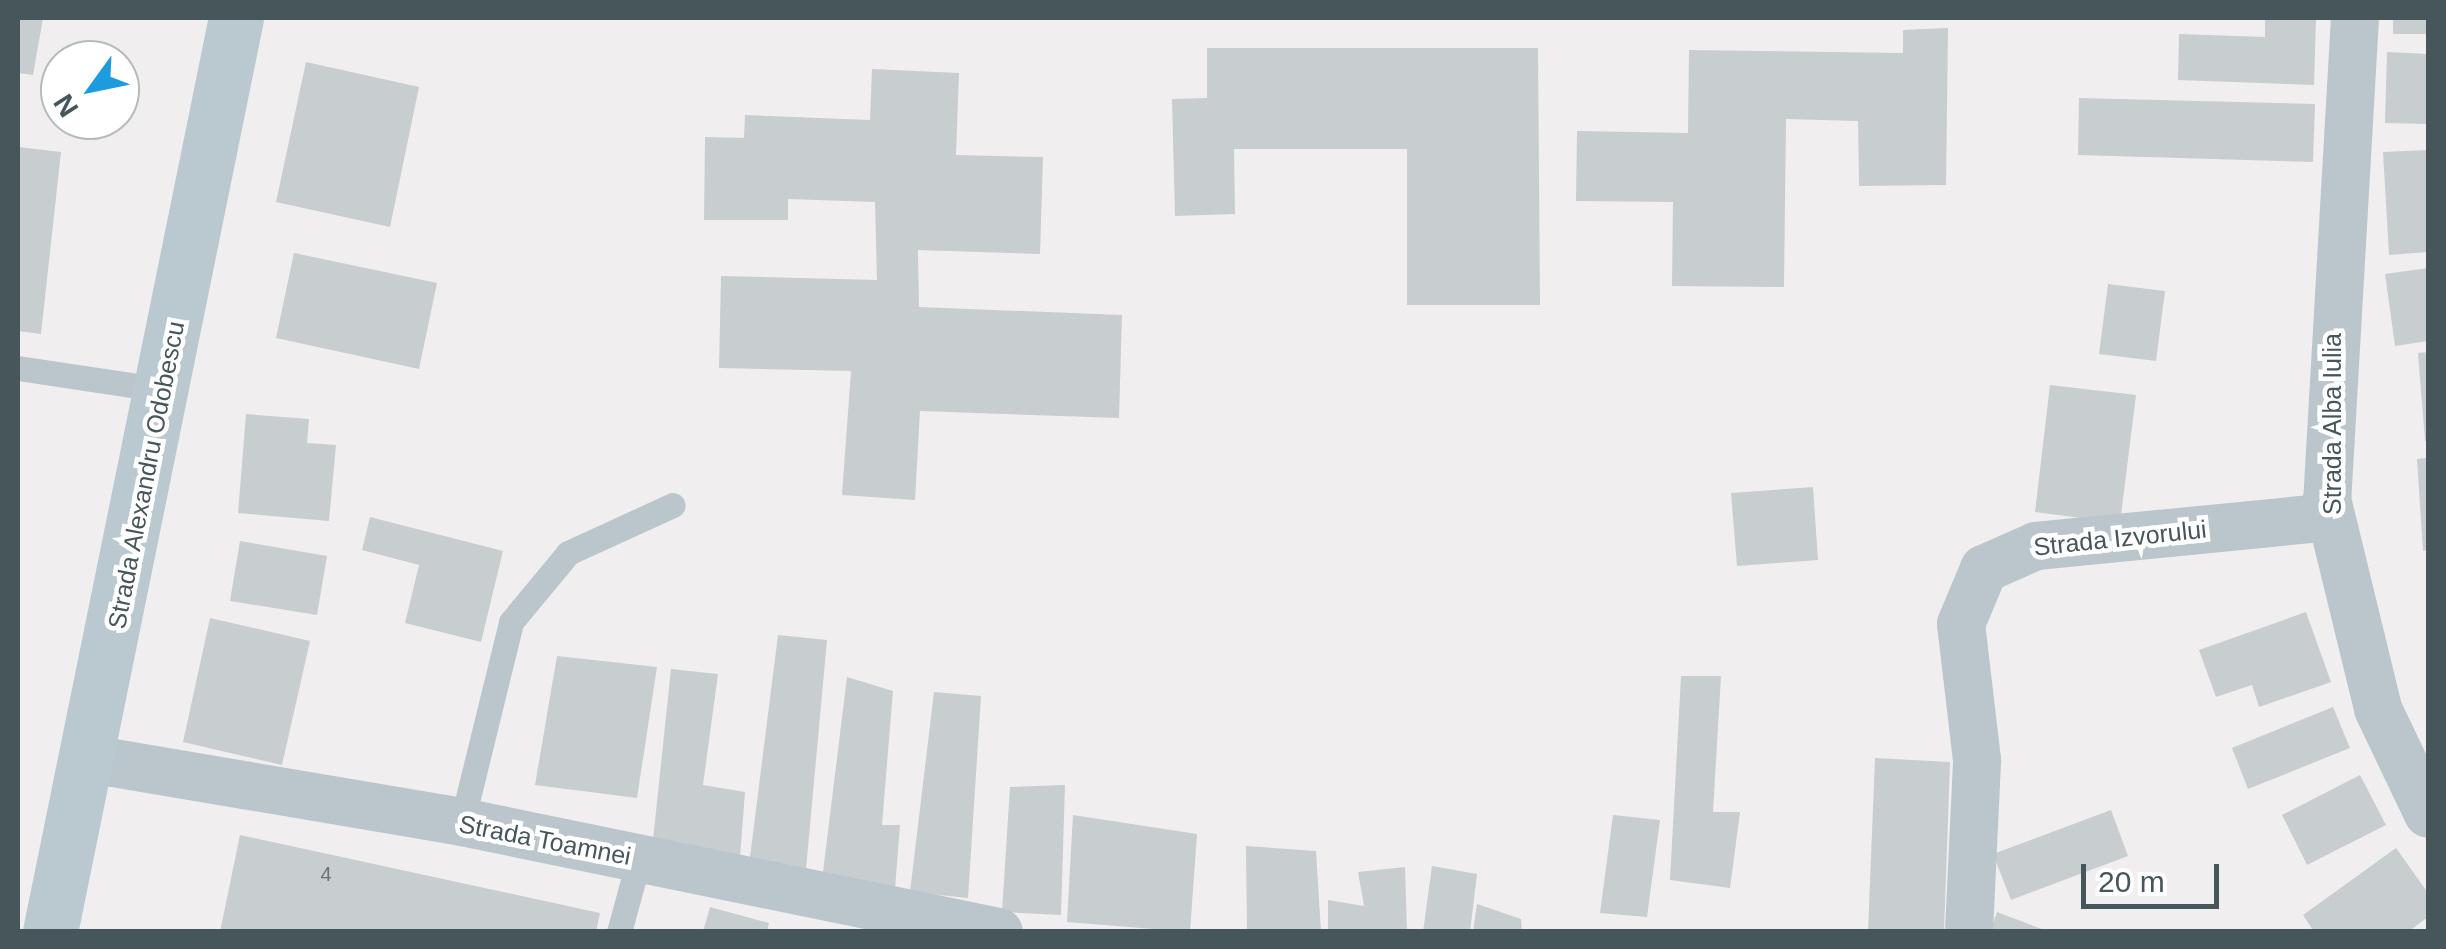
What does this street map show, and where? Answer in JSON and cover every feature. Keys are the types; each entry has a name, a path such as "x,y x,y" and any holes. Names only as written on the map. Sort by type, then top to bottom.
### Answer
{"main road":[{"name":"Strada Alexandru Odobescu","path":"50,932 90,759 236,18"}],"street":[{"name":"Strada Alba Iulia","path":"2354,18 2328,357 2330,517 2378,708 2428,814"},
{"name":"Strada Izvorului","path":"1969,932 1977,760 1961,624 1984,569 2036,546 2330,517"},
{"name":"Strada Toamnei","path":"90,759 462,822 639,859 865,918 999,932"}],"lane":[{"path":"18,368 163,390"},
{"path":"462,822 511,622 568,553 673,505"},
{"path":"619,932 639,859"}],"building":[{"path":"18,18 43,18 33,75 18,73"},
{"path":"2265,18 2316,18 2314,85 2178,80 2179,34 2265,37"},
{"path":"2393,18 2428,18 2428,34 2393,34"},
{"path":"1948,28 1946,185 1859,186 1858,121 1786,119 1784,287 1672,286 1673,202 1576,201 1577,131 1688,133 1689,50 1903,53 1903,30"},
{"path":"1207,48 1538,48 1540,305 1407,305 1407,149 1234,149 1235,214 1175,216 1172,99 1207,98"},
{"path":"2387,52 2428,54 2428,124 2385,123"},
{"path":"306,62 419,87 390,227 276,202"},
{"path":"872,69 959,73 956,155 1043,157 1040,254 918,250 919,307 1122,315 1119,418 920,411 915,500 842,495 851,371 719,368 721,276 877,280 875,202 788,199 788,220 704,220 705,137 744,138 745,115 870,120"},
{"path":"2079,98 2315,104 2313,162 2078,155"},
{"path":"18,147 61,152 41,334 18,331"},
{"path":"2428,150 2428,252 2389,255 2383,152"},
{"path":"294,253 437,283 419,369 276,338"},
{"path":"2428,268 2428,341 2395,346 2385,274"},
{"path":"2108,284 2165,291 2156,361 2099,354"},
{"path":"2428,352 2428,440 2425,441 2418,353"},
{"path":"2050,385 2136,395 2120,523 2035,512"},
{"path":"246,414 309,419 307,443 336,445 329,521 238,513"},
{"path":"2428,458 2428,550 2423,551 2417,459"},
{"path":"1813,487 1818,560 1737,566 1731,493"},
{"path":"370,517 503,551 481,642 405,623 419,565 362,550"},
{"path":"240,541 327,556 317,615 230,601"},
{"path":"2306,612 2331,682 2259,707 2252,685 2216,697 2199,650"},
{"path":"210,618 310,641 282,765 183,742"},
{"path":"778,635 827,640 806,869 750,857"},
{"path":"557,656 657,667 637,798 535,785"},
{"path":"671,669 718,674 703,785 745,792 740,857 653,840"},
{"path":"1681,676 1721,676 1713,812 1740,812 1730,888 1670,880"},
{"path":"847,677 893,691 882,825 900,825 895,889 823,872"},
{"path":"934,692 981,696 968,898 910,892"},
{"path":"2333,707 2350,748 2248,789 2232,748"},
{"path":"1875,758 1950,762 1944,932 1868,932"},
{"path":"2360,775 2386,825 2307,865 2282,815"},
{"path":"1065,785 1061,915 1002,912 1010,787"},
{"path":"2111,810 2128,856 2011,900 1993,854"},
{"path":"1073,815 1197,834 1190,932 1067,922"},
{"path":"1613,815 1660,820 1647,917 1600,913"},
{"path":"240,835 600,913 596,932 220,932"},
{"path":"1246,846 1316,851 1321,932 1247,932"},
{"path":"2396,848 2428,893 2428,917 2408,932 2314,932 2303,915"},
{"path":"1432,866 1477,874 1470,932 1423,932"},
{"path":"1405,867 1407,932 1328,932 1328,900 1364,906 1358,872"},
{"path":"1477,904 1521,919 1522,932 1473,932"},
{"path":"710,907 769,923 767,932 703,932"},
{"path":"1997,912 2047,931 2047,932 1990,932"}]}
